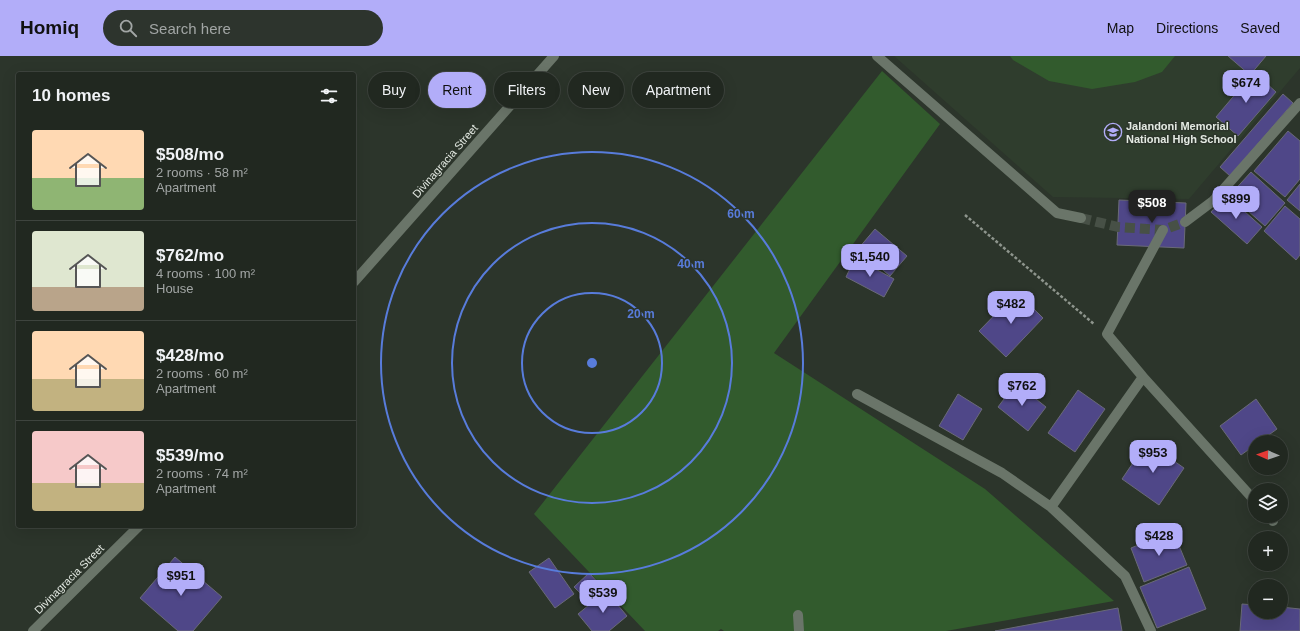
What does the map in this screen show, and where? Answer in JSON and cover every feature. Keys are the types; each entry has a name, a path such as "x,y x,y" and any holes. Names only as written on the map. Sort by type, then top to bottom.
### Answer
{"street":[{"name":"Divinagracia Street","path":"356,280 554,56"},
{"path":"877,56 1057,213 1081,218"},
{"path":"1185,222 1212,201 1300,103"},
{"path":"1162,230 1107,334 1143,377 1248,493"},
{"path":"1051,508 1143,377"},
{"path":"857,394 1002,473 1051,508 1125,576 1151,631"},
{"name":"Divinagracia Street","path":"33,631 137,528"},
{"path":"798,615 799,631"}],"path":[{"path":"965,215 1107,334"}],"shaded area":[{"name":"Jalandoni Memorial National High School","path":"894,56 1300,56 1300,68 1189,199 1053,197"}],"green space":[{"path":"1010,56 1175,56 1162,72 1135,82 1092,89 1049,81 1013,60"},
{"path":"882,71 940,124 774,353 985,489 1114,601 946,631 724,631 721,629 718,631 645,631 534,514"}],"building":[{"path":"1228,56 1266,56 1250,75"},
{"path":"1254,72 1276,92 1238,136 1216,117"},
{"path":"1283,94 1293,103 1230,176 1220,167"},
{"path":"1288,131 1300,141 1300,179 1285,197 1254,171"},
{"path":"1251,172 1285,203 1265,226 1230,195"},
{"path":"1300,184 1300,211 1287,200"},
{"path":"1226,195 1262,227 1247,244 1211,212"},
{"path":"1119,200 1186,203 1184,248 1117,245"},
{"path":"1285,206 1300,219 1300,255 1296,260 1264,231"},
{"path":"875,229 907,256 890,276 858,249"},
{"path":"855,258 894,279 884,297 846,277"},
{"path":"1017,292 1043,318 1006,357 979,331"},
{"path":"1016,383 1046,407 1028,431 998,407"},
{"path":"1078,390 1105,409 1075,452 1048,433"},
{"path":"958,394 982,409 963,440 939,426"},
{"path":"1256,399 1277,429 1269,435 1248,435 1248,450 1241,455 1220,426"},
{"path":"1147,442 1184,468 1159,505 1122,479"},
{"path":"1173,531 1187,565 1144,582 1131,548"},
{"path":"175,557 222,597 193,631 178,631 140,598"},
{"path":"549,558 574,594 555,608 529,572"},
{"path":"1189,567 1206,609 1157,628 1140,587"},
{"path":"589,573 603,588 589,602 574,587"},
{"path":"606,591 627,616 609,631 592,631 578,614"},
{"path":"1242,604 1248,604 1248,619 1288,619 1288,608 1300,609 1300,631 1240,631"},
{"path":"1118,608 1122,631 995,631"}],"tunnel":[{"path":"1081,218 1118,227 1163,230 1185,222"}],"place":[{"name":"Jalandoni Memorial National High School","path":"1113,132"}]}
